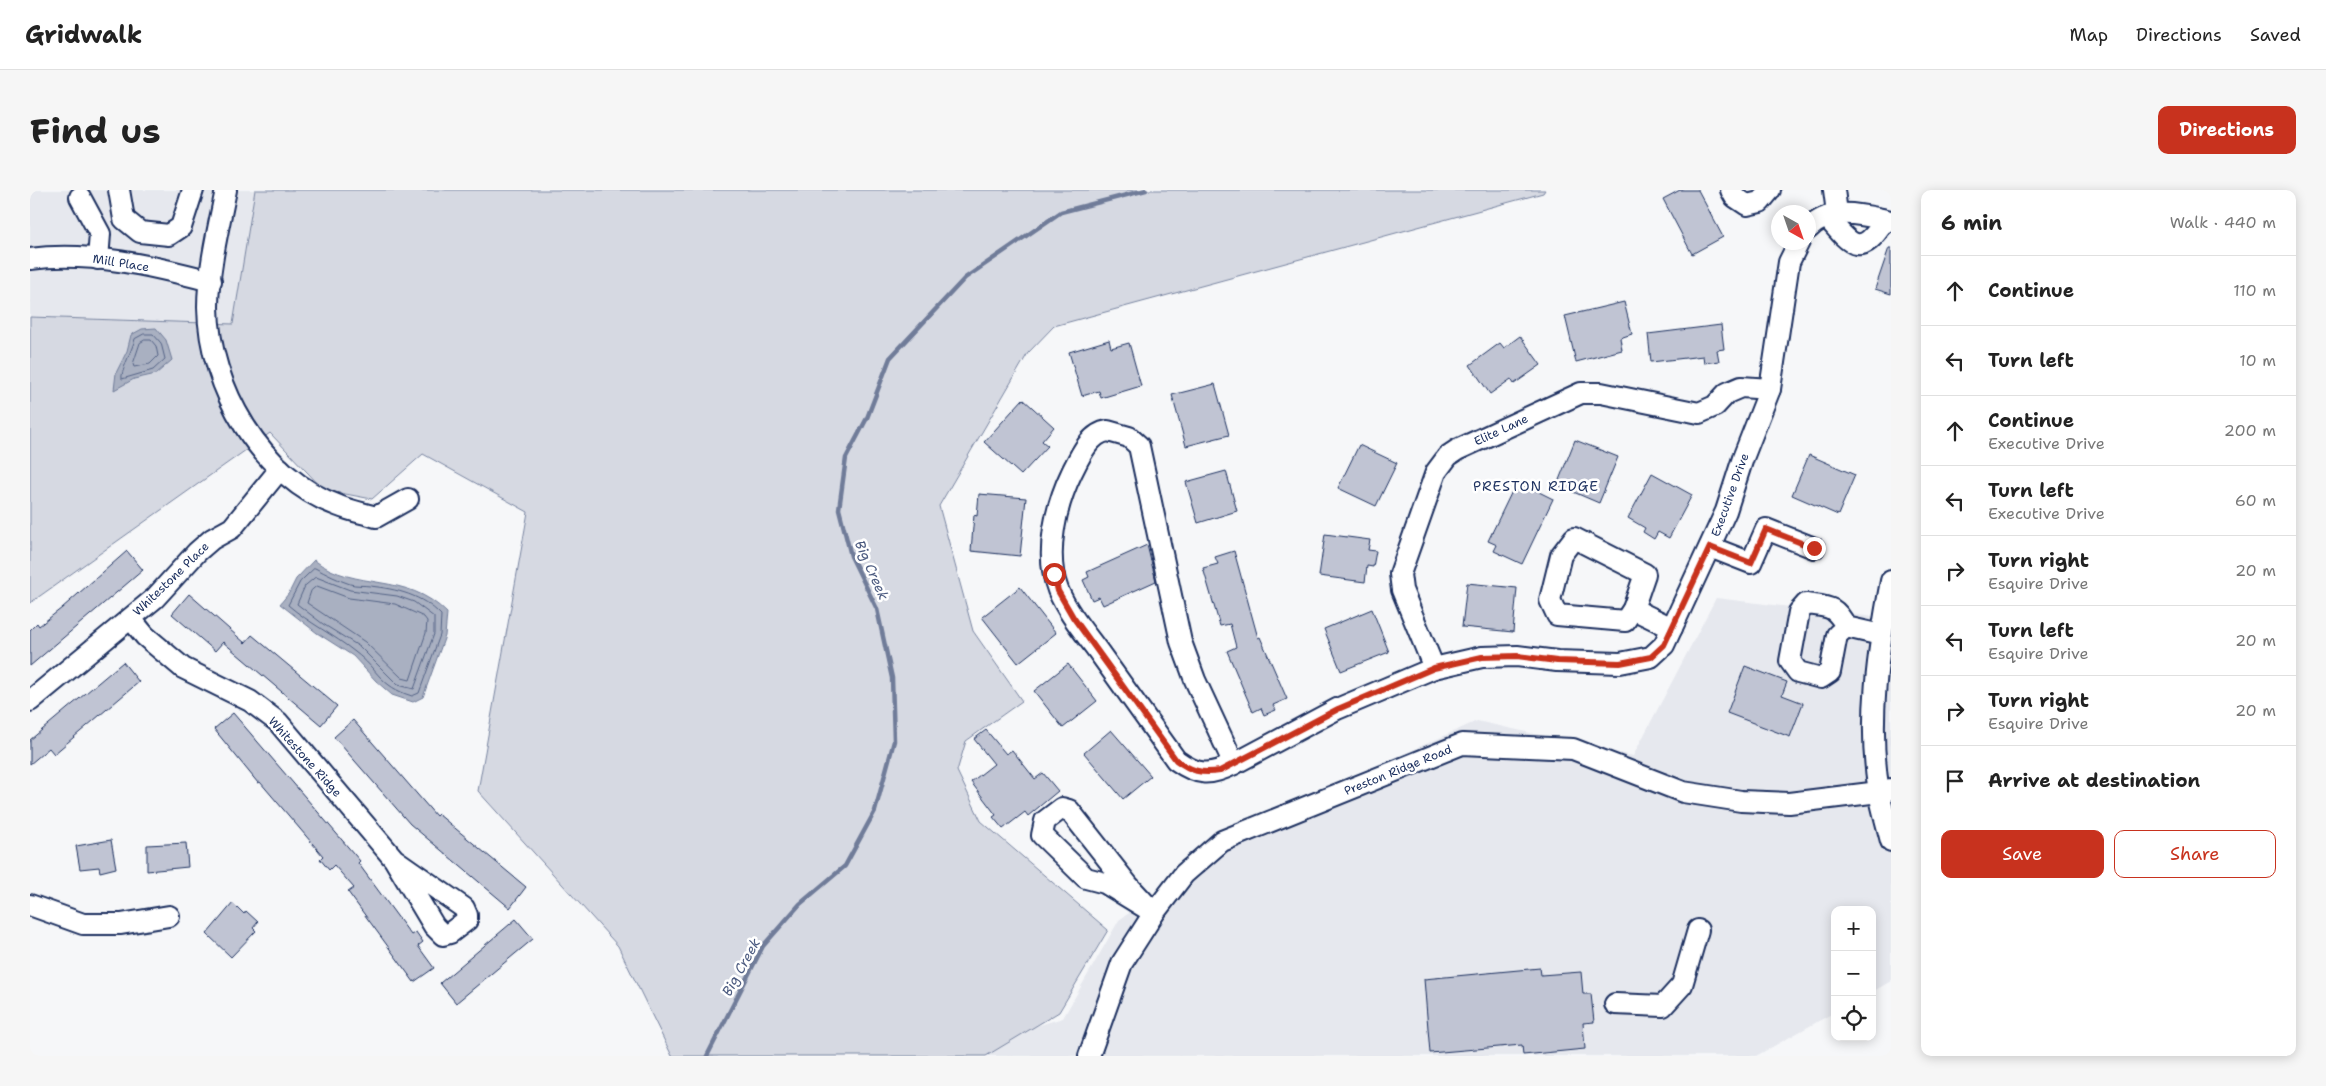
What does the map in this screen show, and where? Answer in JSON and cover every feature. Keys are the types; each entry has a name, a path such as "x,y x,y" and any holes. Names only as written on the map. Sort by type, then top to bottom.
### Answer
{"street":[{"path":"119,190 124,219 140,232 169,235 181,227 192,190"},
{"path":"226,190 211,281 209,324 211,344 219,372 243,425 255,442 280,469 299,484 332,503 376,516 408,499"},
{"path":"1731,190 1734,198 1747,205 1760,202 1770,190"},
{"path":"1816,224 1832,215 1854,214 1888,221 1874,238 1867,243 1860,245 1846,240 1832,215 1834,190"},
{"path":"80,197 100,234 98,259"},
{"name":"Executive Drive","path":"1234,764 1195,680 1181,642 1139,446 1129,437 1108,431 1100,432 1092,439 1077,462 1059,506 1053,552 1054,574 1058,591 1073,617 1176,760 1189,769 1205,773 1220,771 1234,764 1338,709 1434,668 1482,657 1517,656 1557,661 1620,663 1639,661 1651,657 1664,645 1726,511 1743,458 1770,389 1789,262 1795,250"},
{"name":"Mill Place","path":"30,259 56,256 98,259 211,281"},
{"name":"Elite Lane","path":"1434,668 1402,590 1400,574 1436,472 1448,456 1457,450 1581,394 1601,393 1699,413 1715,406 1727,393 1742,387 1770,389"},
{"name":"Whitestone Place","path":"30,701 155,598 196,552 212,539 232,528 280,469"},
{"path":"1710,547 1751,563 1766,529 1814,548"},
{"path":"1574,538 1645,574 1634,609 1625,621 1557,615 1550,600 1562,555 1574,538"},
{"path":"1891,581 1880,635 1875,694 1875,752 1885,791 1891,841"},
{"path":"1634,609 1672,628"},
{"name":"Whitestone Ridge","path":"131,619 145,636 183,668 250,701 278,722 394,859"},
{"path":"1846,627 1880,635"},
{"name":"Preston Ridge Road","path":"1089,1056 1122,963 1154,913 1184,874 1222,841 1462,744 1573,749 1683,792 1741,801 1789,803 1885,791"},
{"path":"1062,808 1069,810 1128,885 1154,913 1104,883 1086,878 1042,835 1045,821 1062,808"},
{"path":"30,905 84,924 120,924 169,916"},
{"path":"1615,1004 1663,1006 1682,985 1698,930"}],"shaded area":[{"path":"30,190 255,190 233,324 30,317"},
{"path":"255,190 1545,190 1543,193 1054,326 1028,353 939,506 973,631 1022,701 966,741 957,771 981,821 1108,930 1059,1012 986,1056 672,1056 618,946 478,791 528,512 423,454 372,499 324,490 270,433 30,603 30,317 233,324"},
{"path":"1716,598 1891,619 1891,981 1876,990 1876,906 1831,906 1831,1014 1756,1056 951,1056 962,1048 1063,1018 1119,920 1281,809 1477,721 1633,756"}],"water":[{"path":"156,328 166,340 172,360 156,374 134,379 114,390 116,373 127,351 131,335 142,329"},
{"path":"314,560 330,570 347,576 398,586 415,592 431,600 447,613 445,636 423,697 413,702 392,695 353,656 317,633 280,604 289,593 296,579"}],"building":[{"path":"1680,190 1698,190 1723,237 1692,254 1663,199"},
{"path":"1889,248 1891,248 1891,294 1875,289"},
{"path":"1624,302 1632,334 1620,338 1622,350 1576,362 1565,316"},
{"path":"1721,325 1724,349 1717,350 1719,361 1704,363 1703,356 1651,362 1648,334"},
{"path":"1520,336 1541,365 1514,384 1511,379 1490,394 1470,365 1500,343 1504,348"},
{"path":"1109,340 1111,348 1129,343 1141,386 1101,398 1099,391 1082,396 1069,352"},
{"path":"1215,384 1229,435 1186,446 1172,395"},
{"path":"1023,399 1054,427 1042,441 1048,446 1021,475 984,442"},
{"path":"1575,440 1618,457 1599,503 1557,485"},
{"path":"1359,445 1397,463 1376,506 1338,488"},
{"path":"1809,455 1855,475 1838,515 1792,495"},
{"path":"1226,471 1237,511 1198,523 1186,482"},
{"path":"1652,473 1692,495 1669,538 1658,532 1654,539 1643,532 1645,528 1628,518"},
{"path":"1517,481 1553,499 1522,564 1494,551 1497,545 1488,541"},
{"path":"979,494 1026,498 1020,556 971,551 974,515 977,516"},
{"path":"1325,534 1370,540 1368,550 1376,551 1373,567 1367,566 1365,582 1319,576"},
{"path":"1147,545 1156,581 1103,605 1099,597 1092,600 1083,580 1089,577 1087,572"},
{"path":"127,551 143,570 30,666 30,630 37,623 39,626 62,608"},
{"path":"1234,551 1258,638 1260,637 1287,699 1273,705 1276,710 1264,715 1261,708 1253,712 1227,651 1236,647 1230,624 1220,626 1203,568 1218,564 1215,557"},
{"path":"1467,583 1517,588 1513,632 1462,627"},
{"path":"1020,587 1056,633 1018,663 982,617"},
{"path":"189,594 245,643 252,635 337,706 321,725 223,642 215,651 172,614"},
{"path":"1372,609 1389,652 1341,671 1324,629"},
{"path":"123,662 139,682 54,754 49,748 30,764 30,740"},
{"path":"1068,664 1097,701 1063,728 1034,691"},
{"path":"1745,666 1787,682 1782,695 1803,703 1790,737 1727,713"},
{"path":"233,713 360,861 358,863 411,935 416,932 423,942 418,946 434,968 414,982 348,892 354,888 334,865 329,870 320,859 323,856 260,782 258,783 214,729"},
{"path":"353,720 436,816 438,814 526,887 510,908 410,824 334,737"},
{"path":"986,730 1006,754 1012,750 1035,779 1043,773 1058,791 1028,816 1025,812 1003,829 993,817 996,815 971,782 994,764 974,739"},
{"path":"1111,730 1151,776 1123,799 1084,753"},
{"path":"111,840 116,868 100,872 99,867 80,869 76,846"},
{"path":"186,843 188,867 147,871 147,845"},
{"path":"233,903 244,914 246,911 258,922 253,928 256,931 231,957 207,934"},
{"path":"516,919 533,939 456,1003 440,983"},
{"path":"1540,968 1541,975 1581,972 1583,994 1591,994 1594,1022 1583,1023 1585,1049 1523,1055 1522,1045 1430,1053 1424,979"}],"waterway":[{"name":"Big Creek","path":"707,1056 763,946 800,904 845,866 875,811 894,741 892,678 877,609 851,556 839,509 846,458 867,418 890,358 965,278 1061,212 1146,190"}],"district":[{"name":"PRESTON RIDGE","path":"1536,486"}],"route":[{"path":"1054,574 1058,591 1073,617 1176,760 1189,769 1205,773 1220,771 1338,709 1434,668 1482,657 1517,656 1557,661 1620,663 1639,661 1651,657 1664,645 1710,547 1751,563 1766,529 1814,548"}]}
